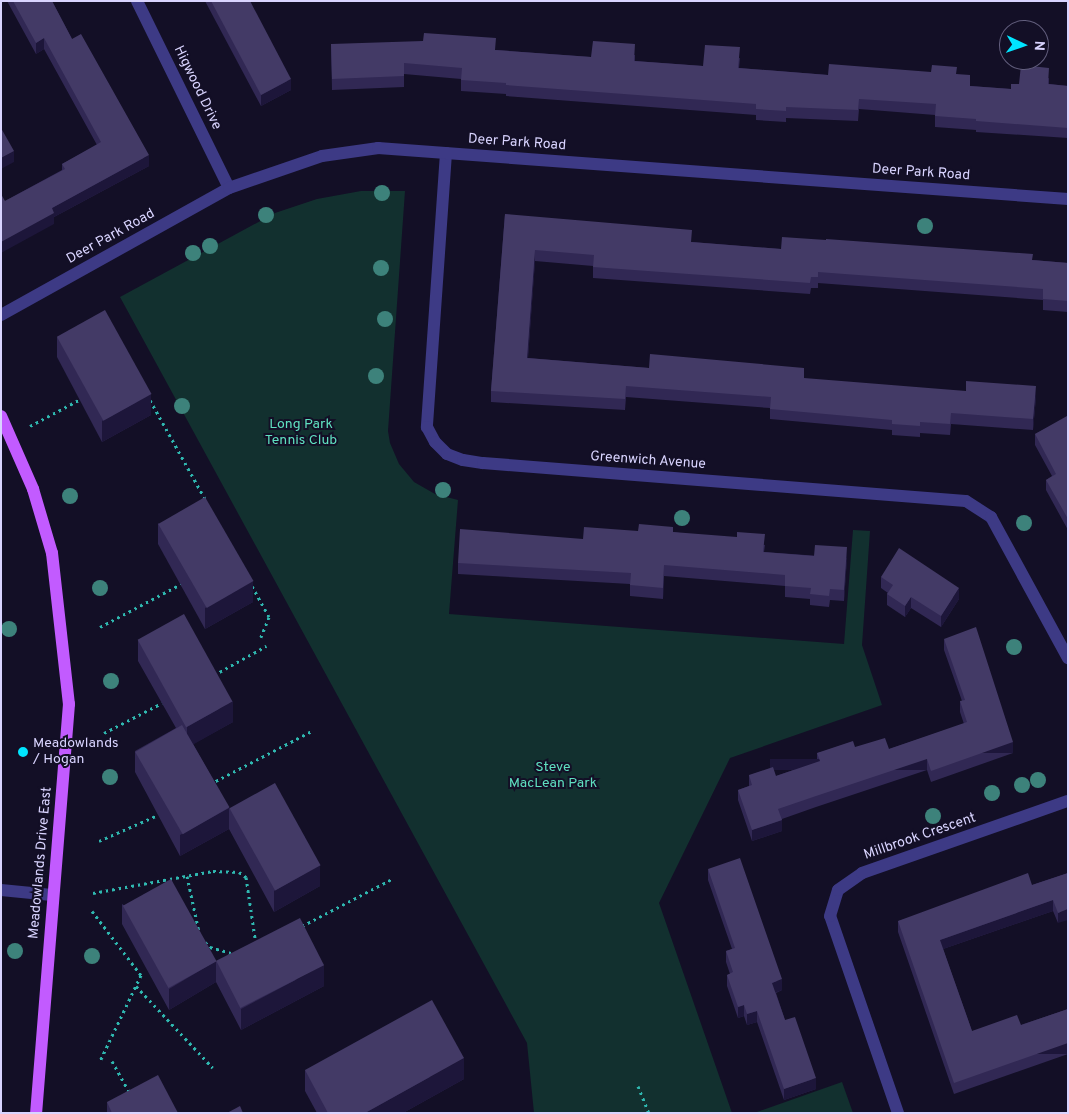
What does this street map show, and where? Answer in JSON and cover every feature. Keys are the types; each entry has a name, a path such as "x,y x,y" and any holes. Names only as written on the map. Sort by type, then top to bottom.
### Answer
{"main road":[{"name":"Meadowlands Drive East","path":"1,416 34,489 55,568 69,704 52,895 36,1113"}],"street":[{"name":"Higwood Drive","path":"137,1 229,188"},
{"name":"Deer Park Road","path":"1,315 229,188 322,156 378,148 1068,199"},
{"name":"Greenwich Avenue","path":"446,152 427,427 435,442 447,454 463,460 483,463 966,501 991,517 1068,658"},
{"name":"Millbrook Crescent","path":"898,1113 830,916 838,890 862,873 1068,801"},
{"path":"1,890 52,895"}],"path":[{"path":"146,392 205,500"},
{"path":"30,426 79,400"},
{"path":"100,628 180,584"},
{"path":"250,584 268,617 261,637"},
{"path":"208,678 266,646"},
{"path":"104,733 162,703"},
{"path":"205,787 312,731"},
{"path":"99,841 158,815"},
{"path":"93,893 225,870 243,874 246,877 257,950"},
{"path":"186,876 199,932 203,940 210,947 244,955"},
{"path":"299,928 392,879"},
{"path":"92,911 140,971 141,975 100,1060"},
{"path":"136,986 213,1068"},
{"path":"112,1061 133,1100"},
{"path":"638,1086 649,1113"}],"green space":[{"name":"Steve MacLean Park","path":"361,191 405,191 388,431 390,443 399,464 414,482 435,494 458,500 449,614 844,644 853,530 870,531 862,645 882,705 730,758 659,903 732,1113 534,1113 527,1043 120,297 275,213 317,199"},
{"path":"842,1082 853,1113 754,1113"}],"building":[{"path":"13,1 52,1 72,39 81,34 149,155 52,208 54,213 1,242 1,194 5,201 65,169 62,164 101,142 44,38 36,43"},
{"path":"211,1 250,1 291,79 261,95"},
{"path":"424,33 496,38 495,50 591,57 593,41 635,44 634,61 703,66 705,45 740,47 738,68 828,75 829,64 931,72 932,65 957,67 956,74 970,75 970,86 1011,89 1011,84 1019,84 1020,70 1049,70 1048,84 1068,86 1068,128 935,116 936,104 859,99 858,110 786,107 786,111 756,109 756,104 506,85 506,83 461,80 462,68 404,63 404,76 332,79 331,44 423,41"},
{"path":"1,128 14,151 1,158"},
{"path":"505,214 692,230 691,242 781,249 782,237 1033,254 1032,260 1068,263 1068,301 1043,299 1043,289 818,272 818,277 811,277 810,283 593,267 594,255 535,250 527,358 649,368 650,354 804,368 804,378 966,391 966,381 1036,386 1033,419 951,413 950,424 920,422 920,426 892,424 892,420 770,409 771,397 626,386 625,399 491,391"},
{"path":"105,310 152,394 103,421 57,337"},
{"path":"1067,416 1068,519 1046,480 1056,474 1035,434"},
{"path":"205,497 254,581 207,608 158,524"},
{"path":"639,524 673,527 673,532 737,537 737,532 765,534 763,552 814,556 815,545 847,547 844,590 830,589 829,596 810,594 811,588 785,586 785,575 664,565 663,588 630,585 631,573 458,563 460,529 583,539 584,527 638,531"},
{"path":"899,548 959,588 941,616 911,597 905,606 887,594 893,585 881,577"},
{"path":"184,614 232,701 186,727 138,640"},
{"path":"976,627 1013,742 931,771 927,759 816,796 778,809 782,820 752,830 738,790 752,785 749,775 773,767 776,776 820,761 817,753 853,741 855,747 885,738 889,749 967,722 960,701 965,700 944,639"},
{"path":"182,725 230,807 183,834 135,752"},
{"path":"275,783 321,865 275,890 230,808"},
{"path":"740,858 782,979 772,983 785,1020 795,1017 816,1078 784,1089 757,1011 747,1014 744,1005 738,1007 727,975 733,972 726,951 735,948 708,869"},
{"path":"1028,873 1032,885 1068,873 1068,909 1058,913 1053,900 940,940 972,1031 1017,1015 1021,1025 1068,1009 1068,1043 954,1083 898,921"},
{"path":"171,879 217,961 168,988 123,906"},
{"path":"300,918 324,965 240,1008 216,961"},
{"path":"432,1000 464,1058 365,1113 328,1113 305,1070"},
{"path":"158,1075 178,1113 112,1113 107,1102"},
{"path":"240,1106 243,1113 227,1113"}],"place":[{"name":"Meadowlands / Hogan","path":"23,752"}],"park label":[{"name":"Long Park Tennis Club","path":"301,434"}]}
